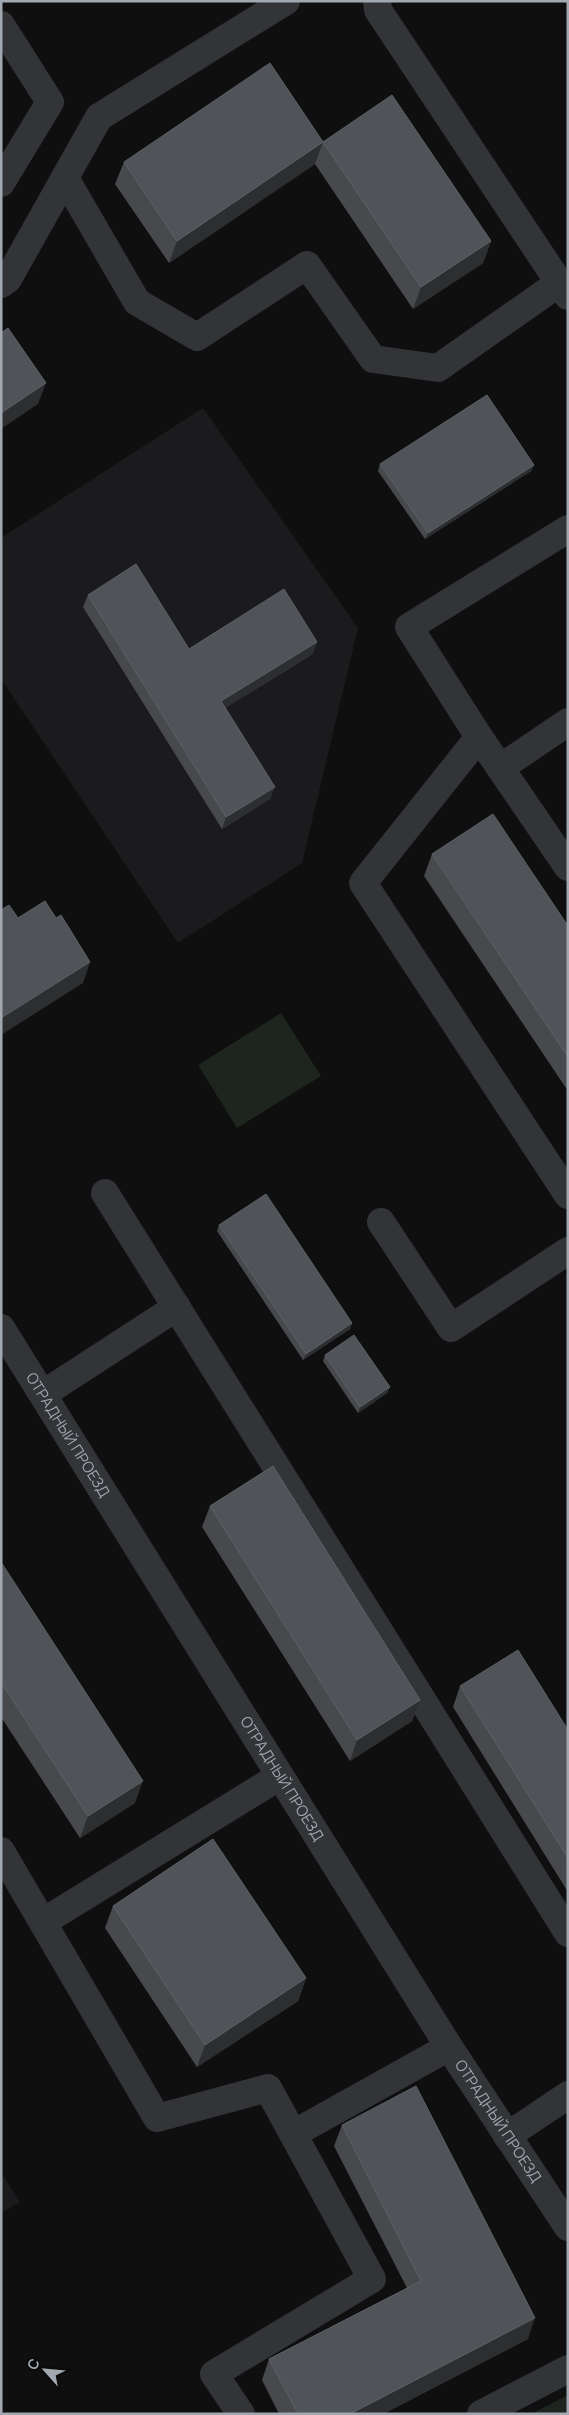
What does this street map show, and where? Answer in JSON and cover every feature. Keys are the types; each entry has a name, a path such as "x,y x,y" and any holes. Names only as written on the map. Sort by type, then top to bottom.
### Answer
{"street":[{"path":"1,284 8,279 99,117 286,1"},
{"path":"65,178 137,302 197,337 307,265 373,359 438,368 563,289 378,10 377,1"},
{"path":"1,25 50,102 1,183"},
{"path":"568,530 409,627 479,737 568,867"},
{"path":"500,768 568,722"},
{"path":"479,737 364,882 568,1195"},
{"path":"105,1193 568,1933"},
{"path":"380,1222 450,1328 568,1251"},
{"path":"42,1394 177,1307"},
{"name":"ОТРАДНЫЙ ПРОЕЗД","path":"1,1328 10,1362 42,1394 449,2047 568,2227"},
{"path":"43,1922 280,1776"},
{"path":"1,1851 157,2118 268,2088 372,2279 214,2374 241,2414"},
{"path":"293,2134 449,2047"},
{"path":"508,2136 568,2095"},
{"path":"481,2414 568,2369"}],"shaded area":[{"path":"203,408 358,628 302,863 178,943 1,679 1,538"},
{"path":"281,1013 321,1076 237,1128 198,1065"},
{"path":"1,2172 20,2202 1,2213"},
{"path":"568,2395 568,2414 531,2414"}],"building":[{"path":"270,63 323,142 177,241 124,162"},
{"path":"392,95 491,241 421,287 323,142"},
{"path":"8,328 46,383 1,413 1,333"},
{"path":"487,395 534,465 428,533 380,464"},
{"path":"136,564 189,649 284,589 317,642 221,701 275,787 226,817 88,595"},
{"path":"493,814 568,926 568,1057 432,854"},
{"path":"45,901 56,918 61,915 90,962 1,1018 1,910 9,905 18,918"},
{"path":"266,1194 352,1323 306,1354 219,1225"},
{"path":"354,1335 390,1387 360,1407 325,1355"},
{"path":"273,1466 420,1700 357,1740 210,1506"},
{"path":"1,1562 143,1781 88,1816 1,1682"},
{"path":"518,1650 568,1730 568,1858 460,1686"},
{"path":"213,1839 306,1978 205,2045 113,1906"},
{"path":"416,2086 535,2318 350,2414 298,2414 269,2359 421,2281 342,2125"}]}
